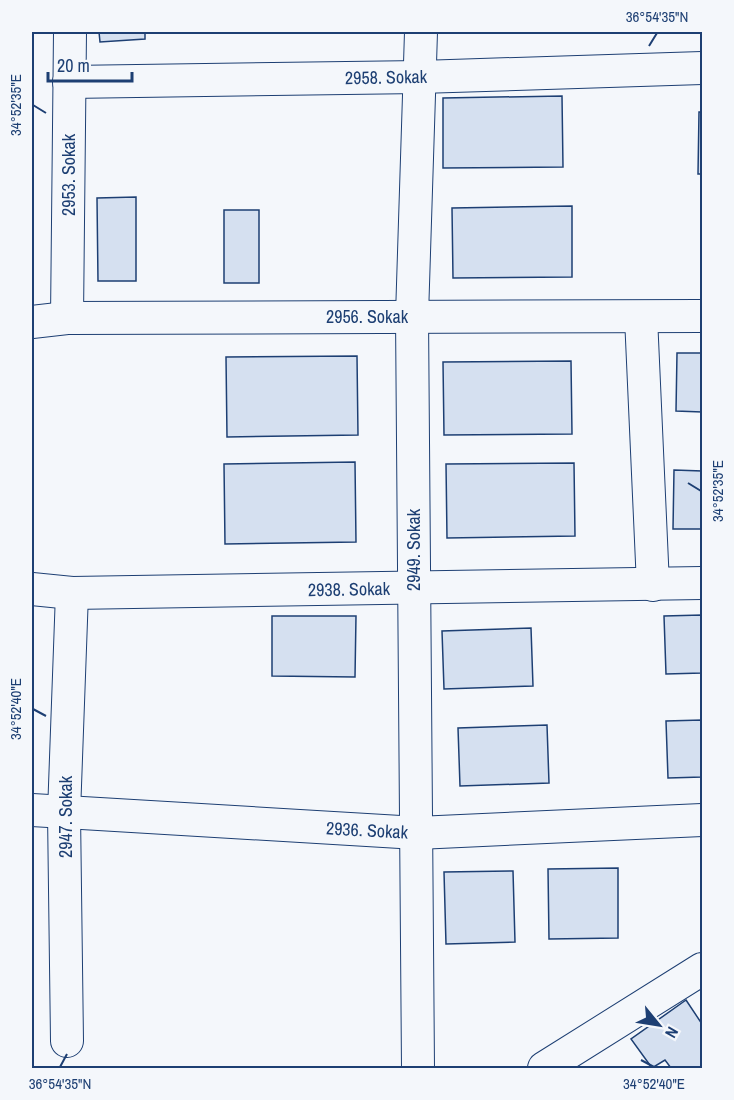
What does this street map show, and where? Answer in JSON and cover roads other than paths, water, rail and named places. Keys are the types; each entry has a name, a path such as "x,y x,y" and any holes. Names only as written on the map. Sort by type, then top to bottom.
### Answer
{"street":[{"name":"2953. Sokak","path":"67,318 70,32"},
{"name":"2949. Sokak","path":"418,1068 415,994 417,833 411,316 421,32"},
{"name":"2958. Sokak","path":"69,82 420,77 702,68"},
{"name":"2956. Sokak","path":"32,322 67,318 702,316"},
{"path":"641,317 653,585"},
{"name":"2938. Sokak","path":"32,589 72,593 702,583"},
{"name":"2947. Sokak","path":"67,1041 64,813 72,593"},
{"name":"2936. Sokak","path":"32,810 417,833 702,820"},
{"path":"544,1068 702,969"}]}
